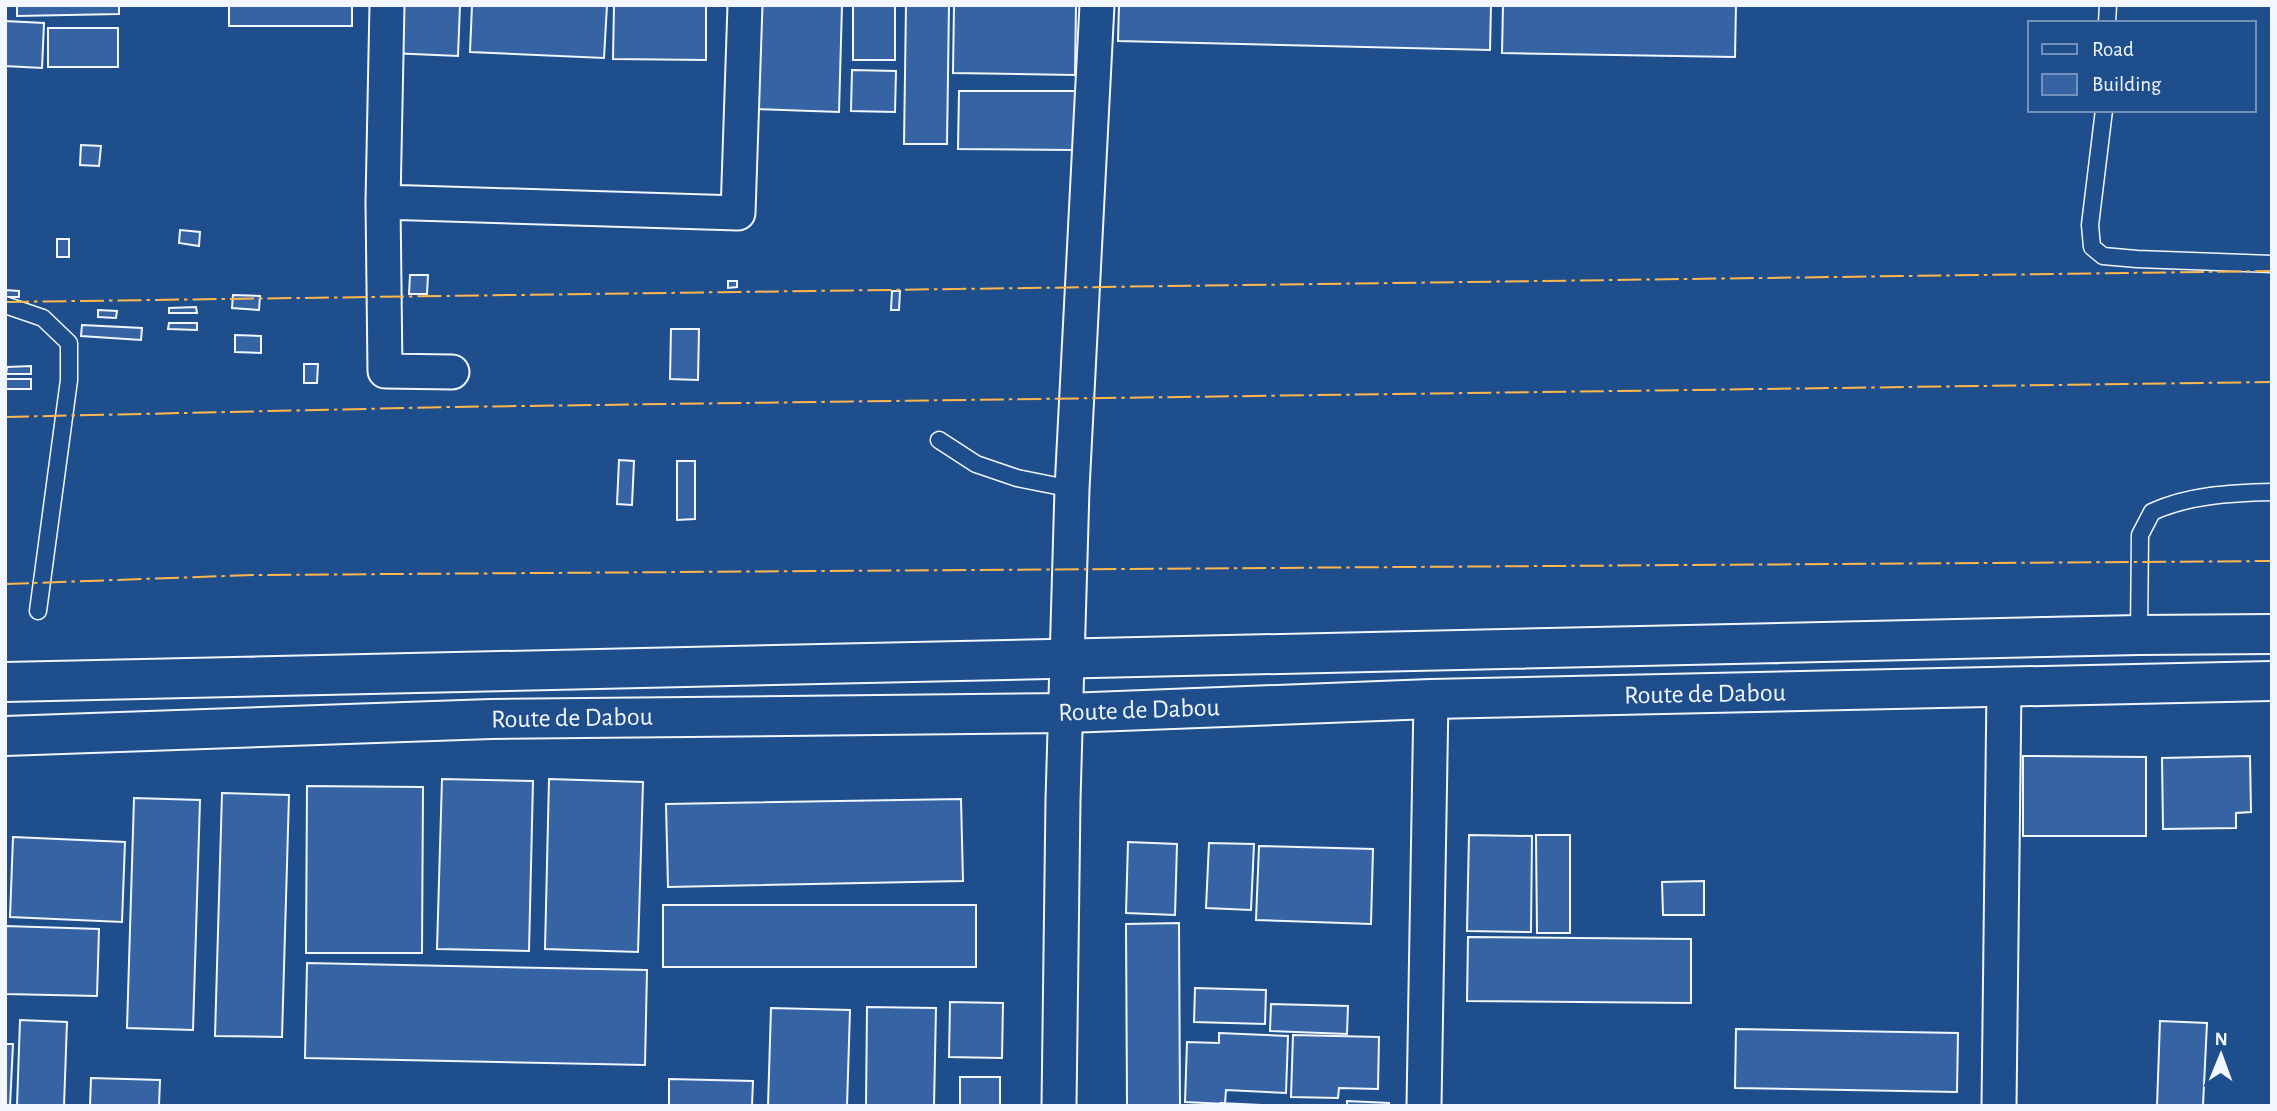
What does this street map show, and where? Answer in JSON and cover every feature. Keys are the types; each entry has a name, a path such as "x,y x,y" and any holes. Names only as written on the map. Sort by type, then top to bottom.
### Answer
{"street":[{"path":"387,5 383,202 385,371 452,372"},
{"path":"383,202 738,213 745,5"},
{"path":"1059,1106 1066,658 1097,5"},
{"name":"Route de Dabou","path":"5,682 2272,634"},
{"name":"Route de Dabou","path":"5,736 491,719 1066,713 1431,699 2272,681"},
{"path":"1999,1106 2004,688"},
{"path":"1424,1106 1431,699"}],"lane":[{"path":"2104,112 2090,225 2092,247 2103,256 2272,264"},
{"path":"5,304 43,318 69,343 69,380 38,611"},
{"path":"939,440 976,464 1017,478 1072,489"},
{"path":"2139,635 2140,535 2152,512 2173,502 2235,493 2272,492"}],"building":[{"path":"17,5 119,5 119,14 17,16"},
{"path":"229,5 352,5 352,26 229,26"},
{"path":"391,5 460,5 458,56 390,53"},
{"path":"472,5 607,5 604,58 470,52"},
{"path":"614,5 706,5 706,60 613,59"},
{"path":"756,5 842,5 839,112 754,109"},
{"path":"853,5 895,5 895,60 853,60"},
{"path":"906,5 949,5 947,144 904,144"},
{"path":"954,5 1076,5 1075,75 953,73"},
{"path":"1119,5 1491,5 1490,50 1118,41"},
{"path":"1503,5 1736,5 1735,57 1502,53"},
{"path":"5,21 44,23 42,68 5,66"},
{"path":"48,28 118,28 118,67 48,67"},
{"path":"852,70 896,71 895,112 851,111"},
{"path":"959,91 1076,91 1075,150 958,149"},
{"path":"81,145 101,146 99,166 80,165"},
{"path":"180,230 200,232 199,246 179,243"},
{"path":"57,239 69,239 69,257 57,257"},
{"path":"410,275 428,275 427,294 409,294"},
{"path":"728,281 737,281 737,287 728,288"},
{"path":"5,290 19,291 19,297 5,297"},
{"path":"892,291 900,291 899,310 891,310"},
{"path":"233,295 260,296 259,310 232,308"},
{"path":"196,307 197,313 169,313 169,308"},
{"path":"98,310 117,311 116,318 98,317"},
{"path":"169,323 197,323 197,330 168,329"},
{"path":"82,325 142,328 141,340 81,336"},
{"path":"671,329 699,329 698,380 670,379"},
{"path":"235,335 261,336 261,353 235,352"},
{"path":"304,364 318,364 317,383 304,383"},
{"path":"31,366 31,374 6,374 7,367"},
{"path":"5,379 31,379 31,389 5,389"},
{"path":"619,460 634,461 632,505 617,504"},
{"path":"677,461 695,461 695,519 677,520"},
{"path":"2023,756 2146,757 2146,836 2023,836"},
{"path":"2250,756 2251,812 2236,813 2236,828 2163,829 2162,758"},
{"path":"442,779 533,781 529,951 437,949"},
{"path":"549,779 643,782 638,952 545,949"},
{"path":"307,786 423,787 422,953 306,953"},
{"path":"222,793 289,795 282,1037 215,1036"},
{"path":"134,798 200,800 193,1030 127,1028"},
{"path":"961,799 963,881 668,887 666,804"},
{"path":"1469,835 1532,836 1531,932 1467,931"},
{"path":"1536,835 1570,835 1570,933 1537,933"},
{"path":"13,837 125,842 122,922 10,917"},
{"path":"1128,842 1177,844 1175,915 1126,913"},
{"path":"1209,843 1254,844 1251,910 1206,908"},
{"path":"1259,846 1373,849 1371,924 1256,920"},
{"path":"1704,881 1704,915 1663,915 1662,882"},
{"path":"663,905 976,905 976,967 663,967"},
{"path":"1179,923 1180,1106 1127,1106 1126,924"},
{"path":"5,926 99,929 97,996 5,994"},
{"path":"1468,937 1691,939 1691,1003 1467,1001"},
{"path":"307,963 647,970 645,1065 305,1058"},
{"path":"1195,988 1266,990 1265,1024 1194,1022"},
{"path":"950,1002 1003,1003 1002,1058 949,1057"},
{"path":"1271,1004 1348,1006 1347,1034 1270,1031"},
{"path":"867,1007 936,1008 934,1106 866,1106"},
{"path":"771,1008 850,1010 847,1106 768,1106"},
{"path":"20,1020 67,1022 64,1106 17,1106"},
{"path":"2160,1021 2207,1023 2203,1106 2157,1106"},
{"path":"1736,1029 1958,1033 1957,1092 1735,1088"},
{"path":"1219,1033 1288,1036 1286,1093 1226,1090 1225,1104 1185,1102 1187,1042 1219,1043"},
{"path":"1293,1035 1379,1037 1378,1089 1339,1088 1338,1098 1291,1097"},
{"path":"5,1044 13,1044 10,1106 5,1106"},
{"path":"960,1077 1000,1077 1000,1106 960,1106"},
{"path":"91,1078 160,1080 159,1106 90,1106"},
{"path":"669,1079 753,1081 752,1106 669,1106"},
{"path":"1347,1101 1389,1103 1389,1106 1347,1106"},
{"path":"1220,1103 1261,1105 1261,1106 1220,1106"}],"power":[{"path":"5,302 2272,271"},
{"path":"5,417 451,407 2272,382"},
{"path":"5,584 253,575 2272,561"}]}
